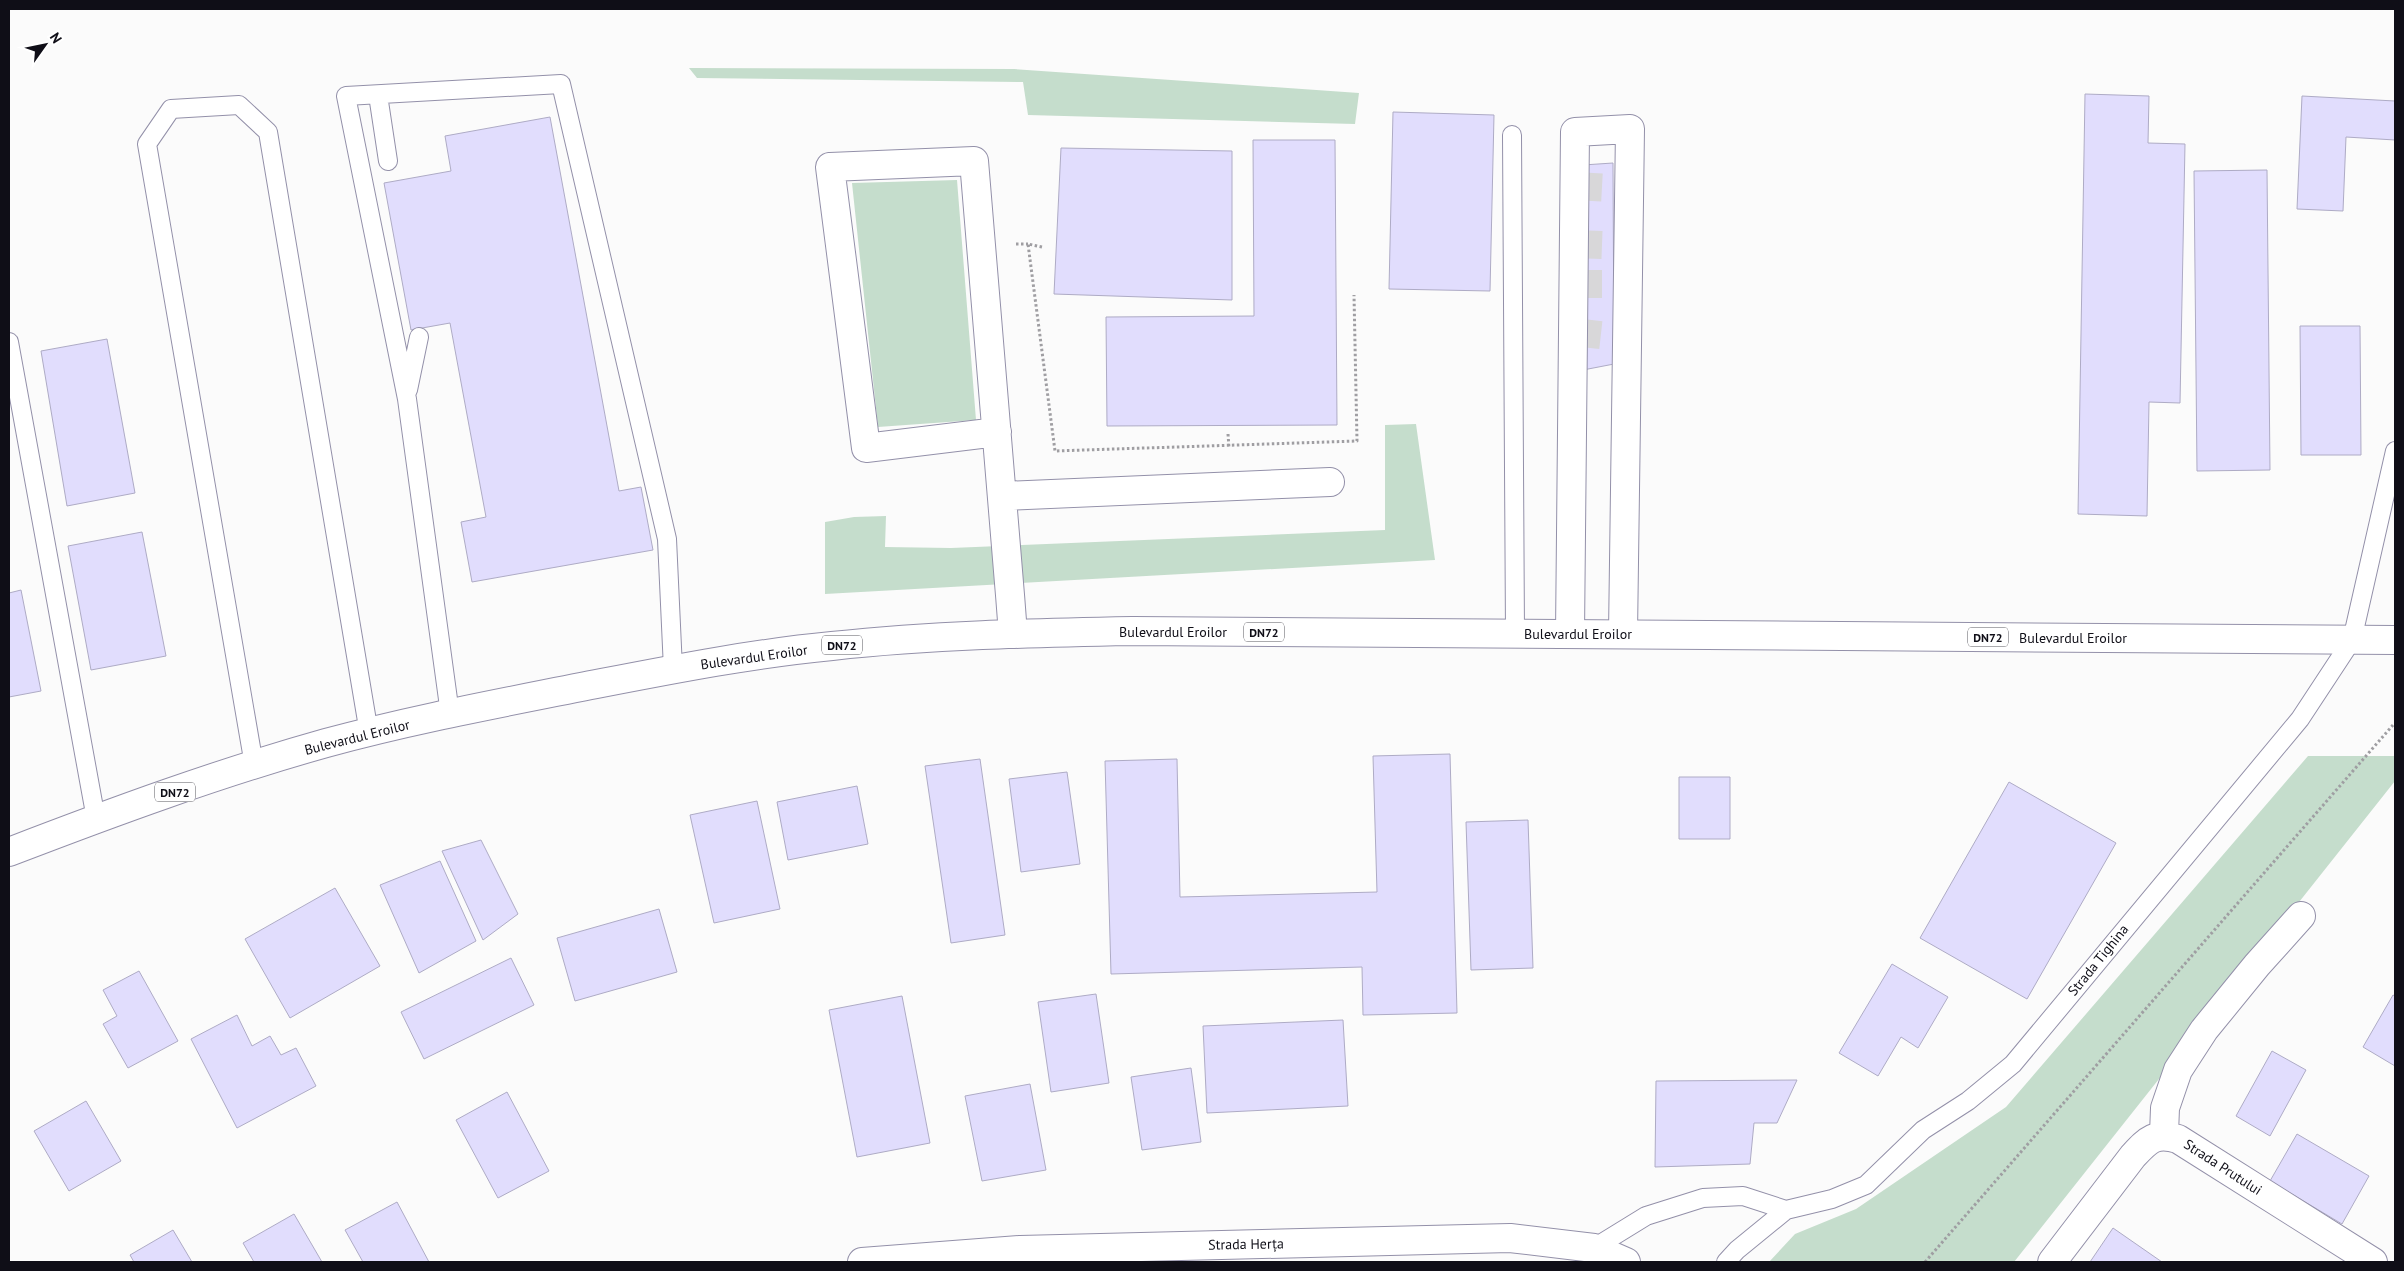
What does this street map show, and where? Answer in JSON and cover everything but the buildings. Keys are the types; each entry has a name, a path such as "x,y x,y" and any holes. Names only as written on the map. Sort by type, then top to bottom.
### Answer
{"street":[{"path":"1570,634 1575,132 1630,129 1623,634"},
{"path":"997,432 866,448 830,167 974,161 988,317 1013,634"},
{"path":"1002,496 1330,482"},
{"name":"Bulevardul Eroilor","path":"9,852 96,819 254,765 369,733 450,714 673,669 830,646 968,634 1133,631 2395,640"},
{"path":"2052,1262 2133,1156 2147,1141 2164,1134 2165,1108 2178,1070 2204,1030 2301,916"},
{"name":"Strada Prutului","path":"2164,1134 2178,1139 2345,1255 2373,1262"},
{"name":"Strada Herța","path":"862,1262 1020,1250 1501,1238 1594,1248 1626,1262"}],"lane":[{"path":"450,714 407,399 346,96 561,84 667,539 673,669"},
{"path":"378,95 388,161"},
{"path":"254,765 147,144 171,109 239,105 268,132 369,733"},
{"path":"1512,135 1515,633"},
{"path":"407,399 419,337"},
{"path":"9,342 96,819"},
{"path":"2352,640 2395,451"},
{"name":"Strada Tighina","path":"1786,1210 1832,1199 1866,1185 1923,1130 1968,1101 2013,1064 2300,719 2352,640"},
{"path":"1594,1248 1646,1216 1703,1198 1743,1196 1786,1210"},
{"path":"1726,1262 1737,1250 1786,1210"}],"path":[{"path":"1042,247 1028,244 1055,450 1357,441 1354,295"},
{"path":"1925,1262 2393,725"}],"green space":[{"path":"689,68 1014,69 1359,93 1355,124 1028,115 1023,82 697,78"},
{"path":"957,180 976,420 878,427 852,183"},
{"path":"1416,424 1435,560 825,594 825,522 854,517 886,516 885,547 951,548 1385,530 1385,425"},
{"path":"2308,756 2395,756 2395,781 2014,1262 1769,1262 1795,1234 1856,1209 2006,1107"}],"tunnel":[{"path":"1574,186 1629,189"},
{"path":"1574,244 1628,246"},
{"path":"1574,284 1628,284"},
{"path":"1573,332 1627,338"}]}
